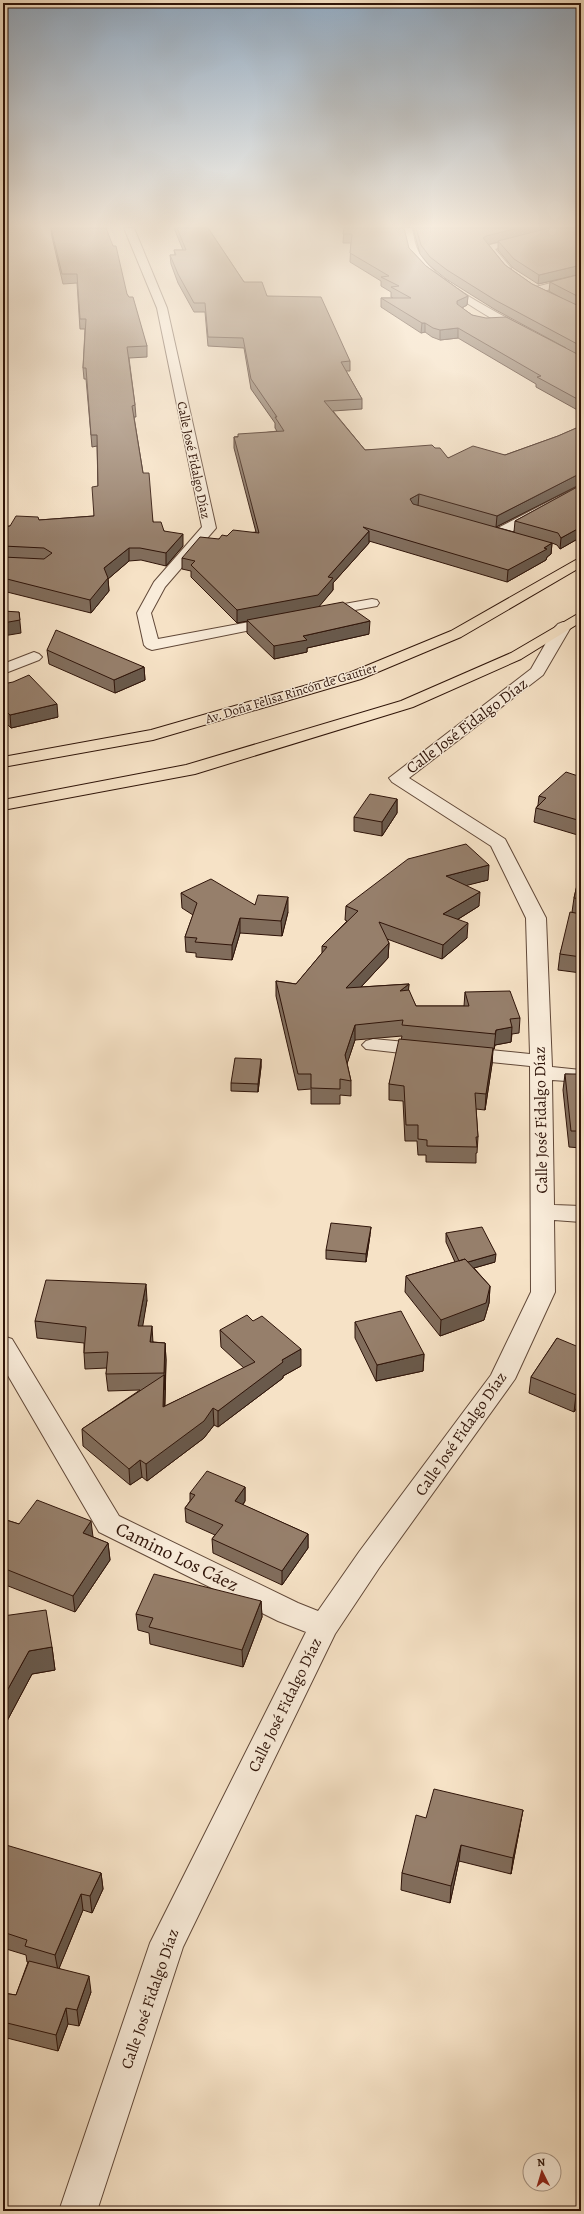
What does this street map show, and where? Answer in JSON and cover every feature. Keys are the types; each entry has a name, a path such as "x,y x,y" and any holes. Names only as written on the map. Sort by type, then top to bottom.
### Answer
{"main road":[{"name":"Av. Doña Felisa Rincón de Gautier","path":"3,762 153,735 356,676 456,634 581,561"},
{"path":"3,805 189,770 407,704 516,656 572,622"}],"street":[{"name":"Calle José Fidalgo Díaz","path":"167,331 209,528 159,585 144,613 152,645 285,620"},
{"path":"524,331 536,338"},
{"path":"497,534 581,489"},
{"path":"482,530 517,540"},
{"path":"309,615 372,603"},
{"name":"Calle José Fidalgo Díaz","path":"78,2211 167,1943 324,1626 370,1560 502,1379 543,1292 541,1066 536,918 499,843 398,778 537,672 572,622"},
{"path":"3,669 34,656"},
{"path":"373,1045 541,1066 581,1076"},
{"path":"542,1212 581,1214"},
{"name":"Camino Los Cáez","path":"3,1346 109,1524 288,1612 324,1626"}],"building":[{"path":"85,331 143,331 147,346 127,347 135,405 132,406 143,473 149,473 153,522 161,522 164,531 183,534 166,553 140,548 129,548 104,568 108,578 90,600 3,578 3,557 44,559 52,553 44,548 3,546 3,527 10,526 16,516 38,517 39,520 94,516 92,487 98,486 97,435 91,435 86,368 83,368"},
{"path":"207,331 337,331 350,361 341,362 362,399 324,401 365,450 432,445 435,448 440,448 448,458 473,446 505,455 581,426 581,473 497,516 419,494 410,499 413,504 552,543 544,548 547,549 508,570 363,527 369,531 328,577 333,578 318,595 237,610 191,565 195,561 182,558 200,537 219,539 222,535 227,536 233,530 259,533 234,437 238,437 238,434 284,431 275,417 277,417 251,379 243,338 208,337"},
{"path":"464,331 534,331 581,356 581,401 537,377 541,376"},
{"path":"554,331 581,331 581,346"},
{"path":"581,485 581,527 561,538 558,533 515,521"},
{"path":"343,602 370,621 303,636 307,640 274,646 247,620"},
{"path":"3,611 19,612 20,620 3,623"},
{"path":"56,630 144,667 114,680 47,650"},
{"path":"29,675 57,704 10,715 3,708 3,684 13,682"},
{"path":"566,772 581,777 581,821 536,808 546,798 539,796"},
{"path":"370,794 397,799 382,822 354,817"},
{"path":"466,844 489,865 446,876 480,892 443,914 468,923 443,945 379,922 389,943 346,988 409,984 400,991 409,990 416,1006 469,1006 465,992 510,991 520,1018 510,1019 512,1027 496,1030 495,1034 402,1025 403,1020 355,1025 345,1055 351,1081 340,1079 340,1089 311,1088 311,1074 298,1074 276,981 296,984 327,947 322,946 358,911 346,906 408,859"},
{"path":"581,868 581,899 574,898"},
{"path":"211,879 255,905 258,895 288,897 281,921 240,918 232,945 195,942 197,938 185,937 197,903 181,893"},
{"path":"570,912 581,914 581,957 560,954"},
{"path":"399,1039 493,1048 486,1094 475,1093 478,1137 476,1137 477,1147 427,1146 427,1140 418,1139 418,1125 406,1125 404,1086 389,1084"},
{"path":"235,1058 261,1059 258,1084 231,1083"},
{"path":"565,1074 581,1074 581,1131 571,1131"},
{"path":"331,1223 371,1227 366,1254 326,1250"},
{"path":"482,1227 496,1254 468,1262 465,1259 459,1261 446,1233"},
{"path":"465,1259 490,1286 486,1303 441,1320 406,1276"},
{"path":"46,1280 146,1284 138,1326 152,1326 150,1342 165,1343 164,1373 106,1374 108,1352 84,1353 86,1327 35,1321"},
{"path":"401,1311 424,1354 377,1365 355,1322"},
{"path":"247,1315 253,1321 262,1316 301,1349 282,1360 283,1362 218,1411 213,1408 204,1421 146,1464 140,1460 129,1469 82,1429 164,1375 163,1407 255,1362 220,1330"},
{"path":"557,1338 581,1348 581,1388 576,1395 531,1377"},
{"path":"207,1471 245,1487 235,1501 308,1534 282,1571 212,1539 223,1525 185,1508 195,1495 190,1493"},
{"path":"37,1500 91,1521 83,1533 108,1543 73,1596 3,1568 3,1519 19,1524"},
{"path":"154,1574 261,1601 242,1650 149,1627 153,1618 136,1614"},
{"path":"46,1610 52,1647 29,1651 3,1698 3,1616"},
{"path":"434,1789 523,1810 513,1858 461,1845 451,1886 402,1873 416,1815 426,1818"},
{"path":"6,1845 101,1873 90,1896 81,1894 55,1955 25,1946 27,1940 3,1932 3,1852"},
{"path":"29,1961 89,1976 77,2010 66,2008 56,2035 3,2022 3,1993 16,1995"}]}
